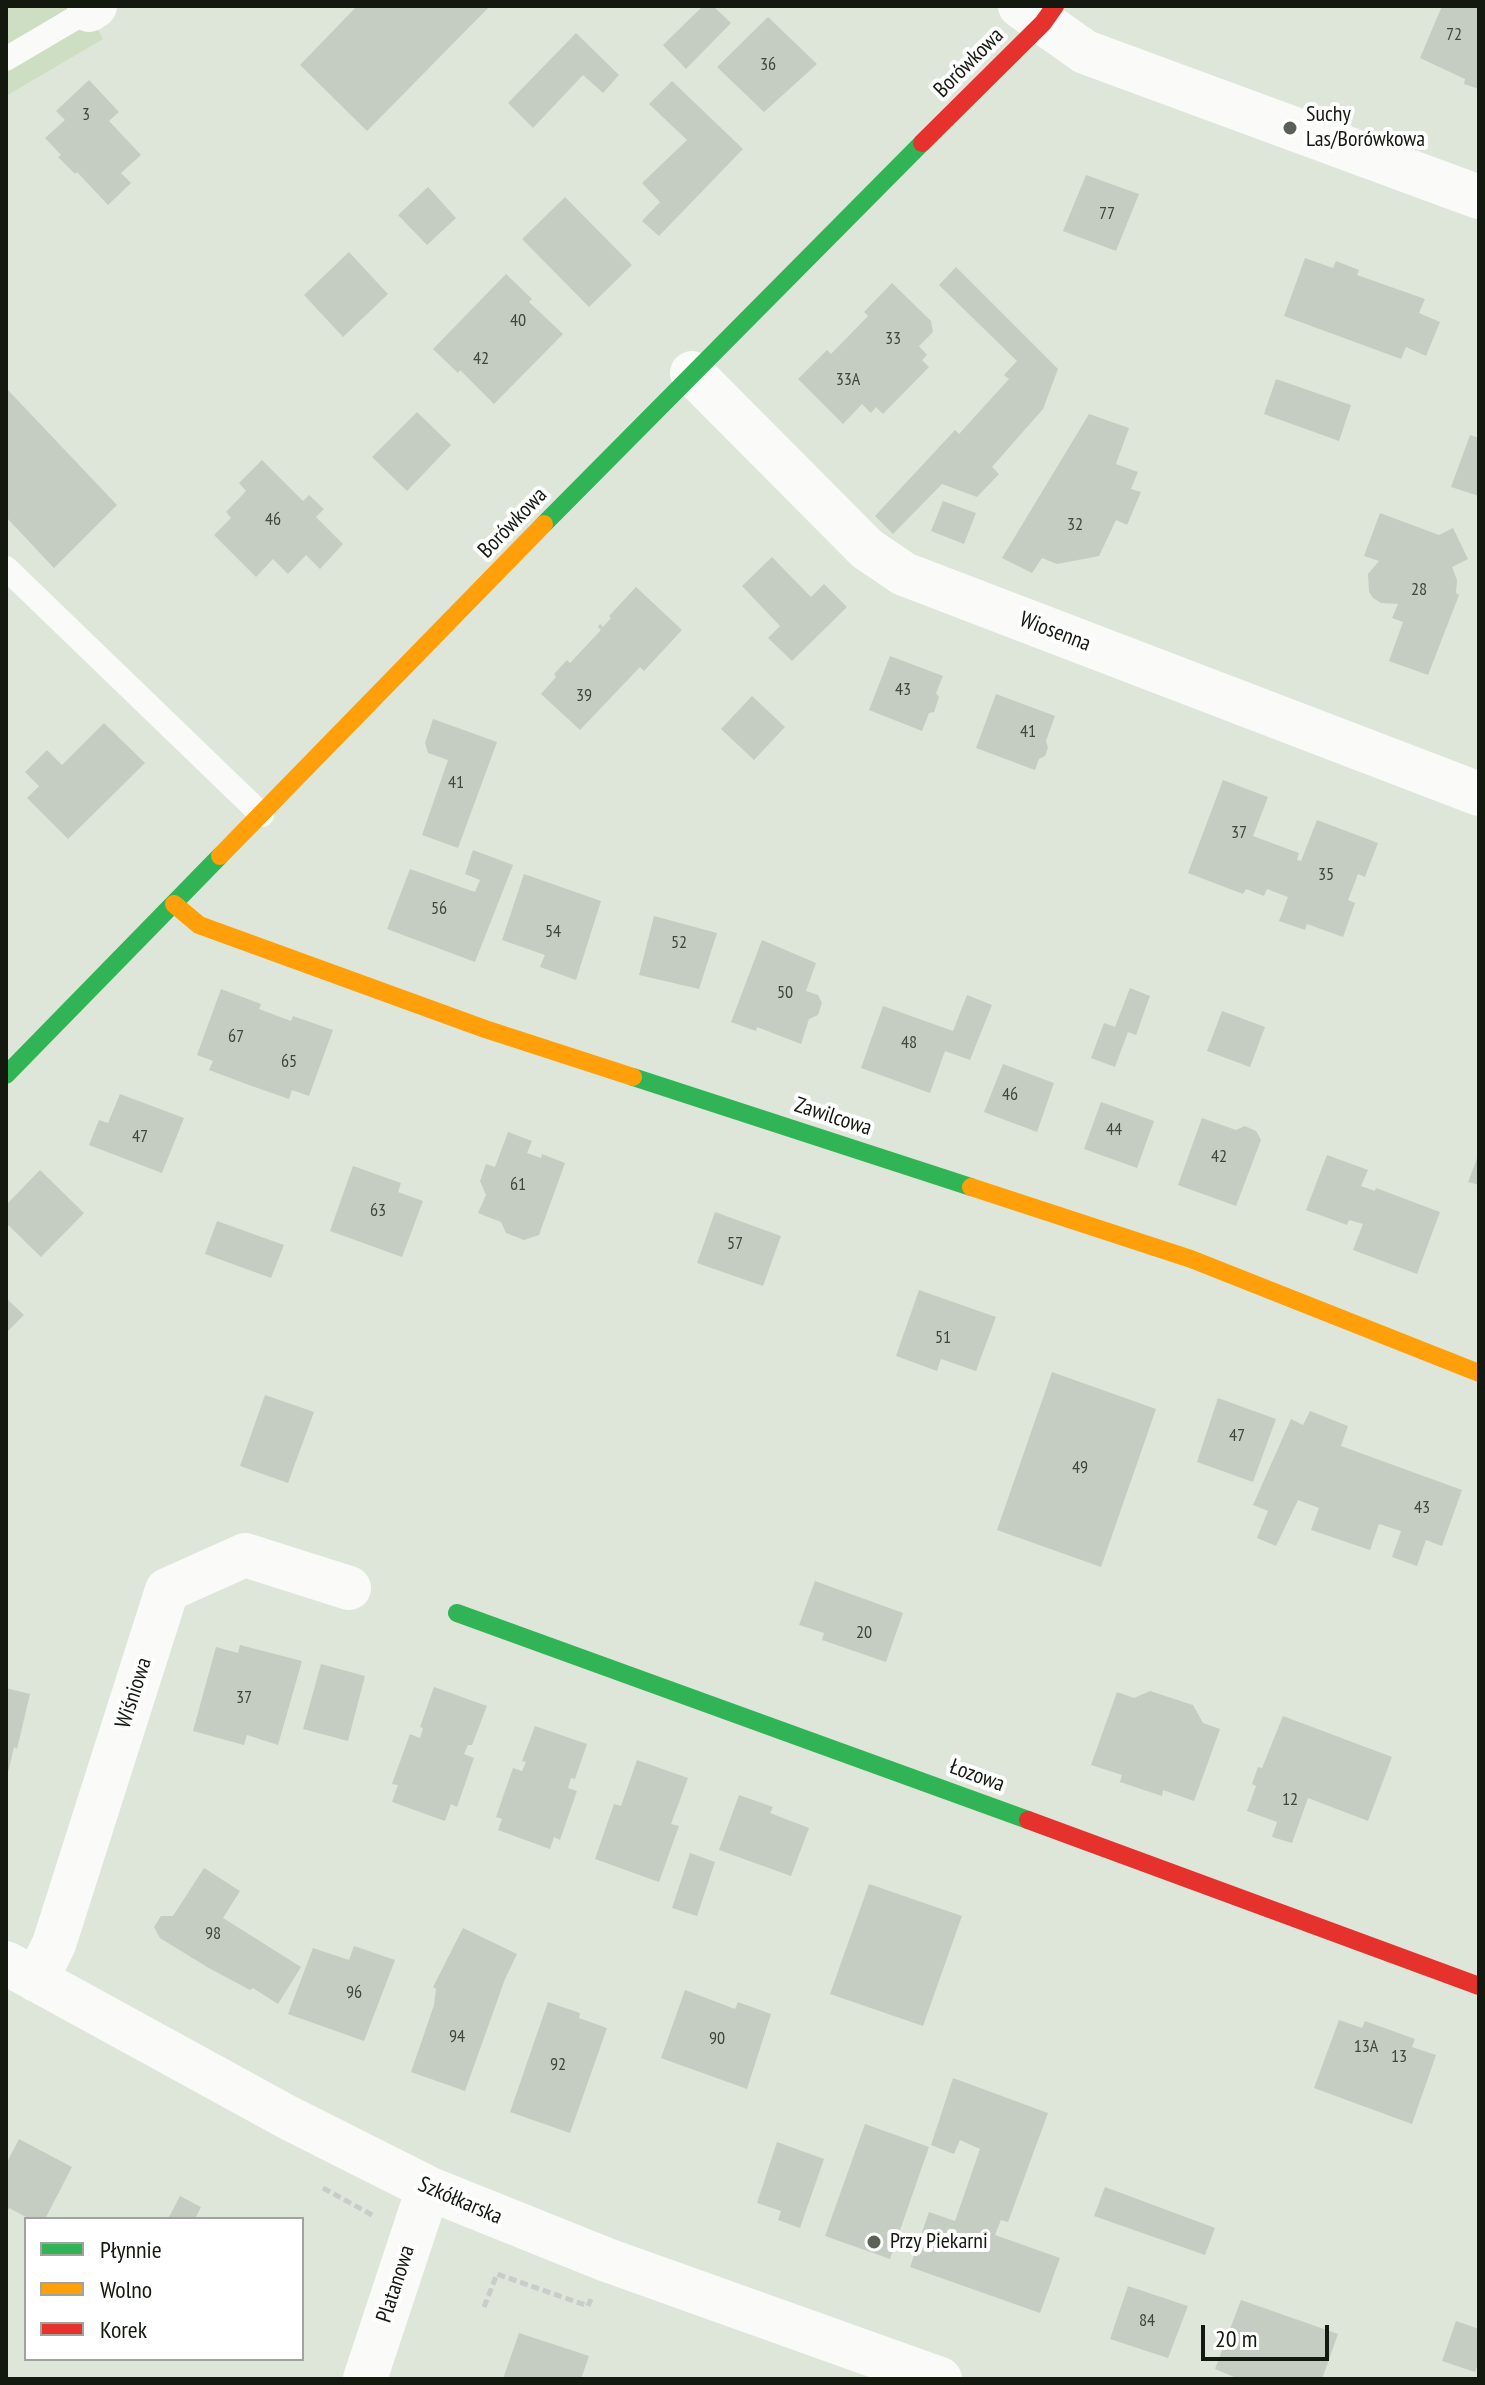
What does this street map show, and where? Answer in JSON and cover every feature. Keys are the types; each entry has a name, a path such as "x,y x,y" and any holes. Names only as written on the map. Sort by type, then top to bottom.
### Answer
{"street":[{"path":"1039,12 1085,52 1479,197"},
{"name":"Borówkowa","path":"6,1075 692,373 1039,12"},
{"name":"Wiosenna","path":"692,373 867,549 904,574 1479,794"},
{"name":"Zawilcowa","path":"174,904 199,925 485,1029 1191,1259 1479,1373"},
{"name":"Wiśniowa","path":"21,1971 54,1944 167,1590 245,1555 349,1588"},
{"name":"Łozowa","path":"457,1613 1479,1986"},
{"name":"Szkółkarska","path":"21,1971 273,2110 430,2189 607,2260 940,2379"},
{"name":"Platanowa","path":"365,2379 430,2189"}],"lane":[{"path":"6,59 92,8"},
{"path":"6,568 262,815"}],"path":[{"path":"484,2307 497,2274 588,2306 591,2298"}],"green space":[{"path":"6,6 85,6 103,39 6,96"}],"building":[{"path":"357,6 490,6 367,131 300,65"},
{"path":"703,6 713,6 731,23 686,69 663,45"},
{"path":"1442,6 1479,6 1479,89 1464,84 1465,79 1420,58"},
{"path":"768,17 817,64 764,112 717,67"},
{"path":"576,33 619,75 603,93 583,75 533,128 508,103"},
{"path":"89,80 119,112 109,121 141,155 121,173 131,183 108,205 58,157 61,155 45,138 65,120 56,111"},
{"path":"672,81 743,149 659,236 642,221 660,202 642,183 687,140 649,104"},
{"path":"1086,175 1139,194 1116,251 1063,231"},
{"path":"428,187 456,218 427,245 398,215"},
{"path":"565,197 632,265 589,307 522,239"},
{"path":"349,252 388,294 343,337 304,295"},
{"path":"1305,258 1333,268 1336,261 1359,270 1357,275 1425,299 1419,313 1440,322 1426,356 1406,347 1401,359 1284,316"},
{"path":"956,267 1058,369 1043,409 992,467 999,474 977,497 942,484 893,534 875,516 955,430 959,434 1009,379 1004,375 1017,361 939,285"},
{"path":"506,274 532,299 529,302 563,334 494,404 460,370 458,373 433,349"},
{"path":"892,283 931,321 933,332 919,346 927,355 922,360 929,367 883,414 876,407 871,413 862,404 843,424 798,379 827,350 831,354 868,316 864,312"},
{"path":"1276,379 1351,405 1339,441 1264,414"},
{"path":"6,388 117,505 54,568 6,517"},
{"path":"417,412 451,445 407,491 372,457"},
{"path":"1089,414 1129,428 1116,464 1138,472 1131,489 1141,492 1127,525 1116,520 1099,556 1057,564 1042,558 1032,573 1002,558"},
{"path":"1470,435 1479,438 1479,496 1451,487"},
{"path":"262,460 303,501 309,495 324,509 316,517 343,544 320,569 306,555 288,574 273,559 256,577 214,535 231,518 226,512 246,491 239,483"},
{"path":"943,501 976,513 964,544 931,531"},
{"path":"1380,513 1439,535 1453,528 1468,559 1452,567 1457,580 1456,593 1459,595 1428,675 1389,661 1403,622 1392,618 1398,604 1381,603 1369,592 1368,574 1379,561 1364,556"},
{"path":"772,557 811,597 824,584 847,607 792,661 768,638 780,626 742,586"},
{"path":"636,587 682,630 644,671 640,667 580,730 541,694 556,677 554,674 567,660 570,663 601,630 598,627 600,624 603,627"},
{"path":"890,656 943,676 936,693 939,697 934,712 929,713 922,731 869,710"},
{"path":"996,694 1055,716 1046,741 1048,748 1035,770 976,748"},
{"path":"752,696 785,727 754,760 721,729"},
{"path":"433,719 497,742 458,848 422,835 448,760 428,753 425,743"},
{"path":"104,723 145,763 68,839 27,798 39,786 25,772 47,750 62,765"},
{"path":"1223,780 1268,797 1253,836 1299,853 1297,860 1301,861 1317,820 1378,843 1365,877 1358,874 1348,900 1355,903 1343,937 1307,924 1305,930 1279,921 1288,897 1267,889 1264,896 1246,889 1243,894 1188,873"},
{"path":"473,850 513,865 475,962 387,929 410,869 475,892 480,880 465,874"},
{"path":"524,874 601,901 576,980 540,967 545,955 502,940"},
{"path":"654,916 717,933 699,989 639,975"},
{"path":"762,940 816,963 806,991 818,995 822,1003 818,1015 809,1019 801,1044 757,1027 756,1031 731,1022"},
{"path":"1130,988 1150,996 1136,1035 1128,1032 1115,1067 1091,1058 1104,1023 1115,1027"},
{"path":"221,989 261,1004 259,1009 291,1021 293,1016 333,1030 309,1096 292,1090 289,1099 209,1070 213,1061 197,1055"},
{"path":"967,995 992,1005 970,1060 945,1051 930,1093 861,1068 883,1006 953,1031"},
{"path":"1222,1011 1265,1027 1250,1067 1207,1051"},
{"path":"1003,1064 1054,1083 1037,1132 984,1112"},
{"path":"120,1094 184,1118 162,1173 89,1145 99,1120 108,1123"},
{"path":"1101,1102 1154,1121 1137,1168 1084,1149"},
{"path":"1202,1118 1236,1130 1245,1126 1256,1131 1261,1140 1236,1206 1178,1185"},
{"path":"508,1132 532,1141 527,1153 541,1158 542,1154 565,1163 539,1235 524,1240 506,1233 501,1222 478,1213 486,1195 480,1181 486,1164 495,1167"},
{"path":"1479,1153 1479,1185 1468,1182"},
{"path":"1327,1155 1368,1170 1361,1186 1375,1191 1376,1188 1440,1212 1417,1274 1353,1250 1363,1224 1349,1220 1347,1225 1306,1210"},
{"path":"353,1166 401,1183 398,1192 423,1201 402,1257 330,1231"},
{"path":"40,1170 84,1213 41,1257 6,1223 6,1205"},
{"path":"715,1212 781,1236 763,1286 697,1263"},
{"path":"217,1221 284,1245 271,1278 205,1254"},
{"path":"919,1290 996,1317 976,1371 941,1359 937,1371 896,1356"},
{"path":"6,1298 24,1315 6,1333"},
{"path":"1052,1372 1156,1409 1101,1567 997,1530"},
{"path":"265,1395 314,1412 288,1483 240,1466"},
{"path":"1218,1398 1276,1419 1253,1482 1197,1462"},
{"path":"1310,1411 1348,1426 1341,1446 1462,1490 1442,1546 1426,1540 1417,1566 1392,1557 1401,1531 1379,1524 1370,1550 1311,1530 1319,1508 1298,1500 1276,1546 1257,1538 1268,1511 1253,1505 1291,1419 1303,1425"},
{"path":"815,1581 903,1613 886,1662 822,1640 824,1633 799,1625"},
{"path":"240,1645 302,1661 278,1745 247,1735 244,1745 193,1731 216,1647 238,1653"},
{"path":"321,1664 365,1676 348,1741 303,1729"},
{"path":"434,1687 487,1706 472,1745 468,1745 464,1754 474,1758 457,1807 451,1804 445,1821 392,1802 398,1785 392,1784 410,1734 420,1738 423,1728 420,1727"},
{"path":"6,1688 30,1694 7,1777"},
{"path":"1150,1691 1193,1705 1203,1723 1220,1729 1194,1801 1163,1790 1162,1796 1120,1782 1122,1775 1091,1765 1117,1692 1134,1698"},
{"path":"1283,1716 1392,1757 1368,1821 1308,1798 1292,1843 1272,1837 1277,1822 1247,1811 1256,1786 1252,1784 1258,1767 1262,1768"},
{"path":"535,1726 587,1744 575,1779 571,1778 568,1788 577,1791 560,1840 554,1837 550,1849 498,1830 502,1819 496,1817 513,1768 522,1771 526,1762 522,1761"},
{"path":"637,1760 688,1778 671,1824 679,1826 659,1882 595,1859 614,1804 621,1806"},
{"path":"739,1795 773,1807 770,1813 809,1828 791,1876 719,1850"},
{"path":"690,1853 715,1862 697,1916 672,1908"},
{"path":"204,1868 240,1891 223,1918 301,1967 278,2004 160,1938 154,1927 161,1916 173,1916"},
{"path":"869,1884 962,1916 923,2026 830,1994"},
{"path":"463,1928 517,1954 465,2091 411,2072 434,2005 436,1989 433,1987"},
{"path":"354,1946 395,1960 364,2041 288,2014 313,1948 349,1960"},
{"path":"685,1990 735,2009 738,2002 771,2014 747,2089 661,2058"},
{"path":"548,2002 580,2013 579,2018 607,2028 570,2133 510,2112"},
{"path":"1339,2020 1362,2028 1365,2021 1415,2039 1412,2047 1436,2055 1412,2124 1314,2088"},
{"path":"953,2078 1048,2113 1008,2222 1001,2220 995,2235 1060,2258 1040,2313 910,2267 929,2212 955,2221 980,2149 960,2140 954,2154 931,2145"},
{"path":"865,2124 929,2147 890,2259 825,2236"},
{"path":"19,2139 72,2167 46,2217 26,2217 9,2208 6,2215 6,2164"},
{"path":"777,2142 824,2159 800,2228 778,2220 781,2211 757,2203"},
{"path":"1105,2187 1215,2228 1205,2255 1094,2216"},
{"path":"180,2196 201,2207 196,2217 169,2217"},
{"path":"1128,2286 1188,2306 1168,2358 1110,2339"},
{"path":"1241,2300 1338,2334 1322,2379 1239,2379 1215,2369"},
{"path":"1456,2321 1479,2329 1479,2362 1475,2372 1442,2361"},
{"path":"519,2333 589,2356 581,2379 503,2379"}],"traffic: fast":[{"path":"544,524 922,143"},
{"path":"6,1075 220,856"},
{"path":"633,1077 971,1187"},
{"path":"457,1613 1028,1820"}],"traffic: slow":[{"path":"220,856 544,524"},
{"path":"174,904 199,925 485,1029 633,1077"},
{"path":"971,1187 1191,1259 1479,1373"}],"traffic: jam":[{"path":"922,143 1043,23 1055,6"},
{"path":"1028,1820 1479,1986"}],"place":[{"name":"Suchy Las/Borówkowa","path":"1290,128"},
{"name":"Przy Piekarni","path":"874,2242"}]}
